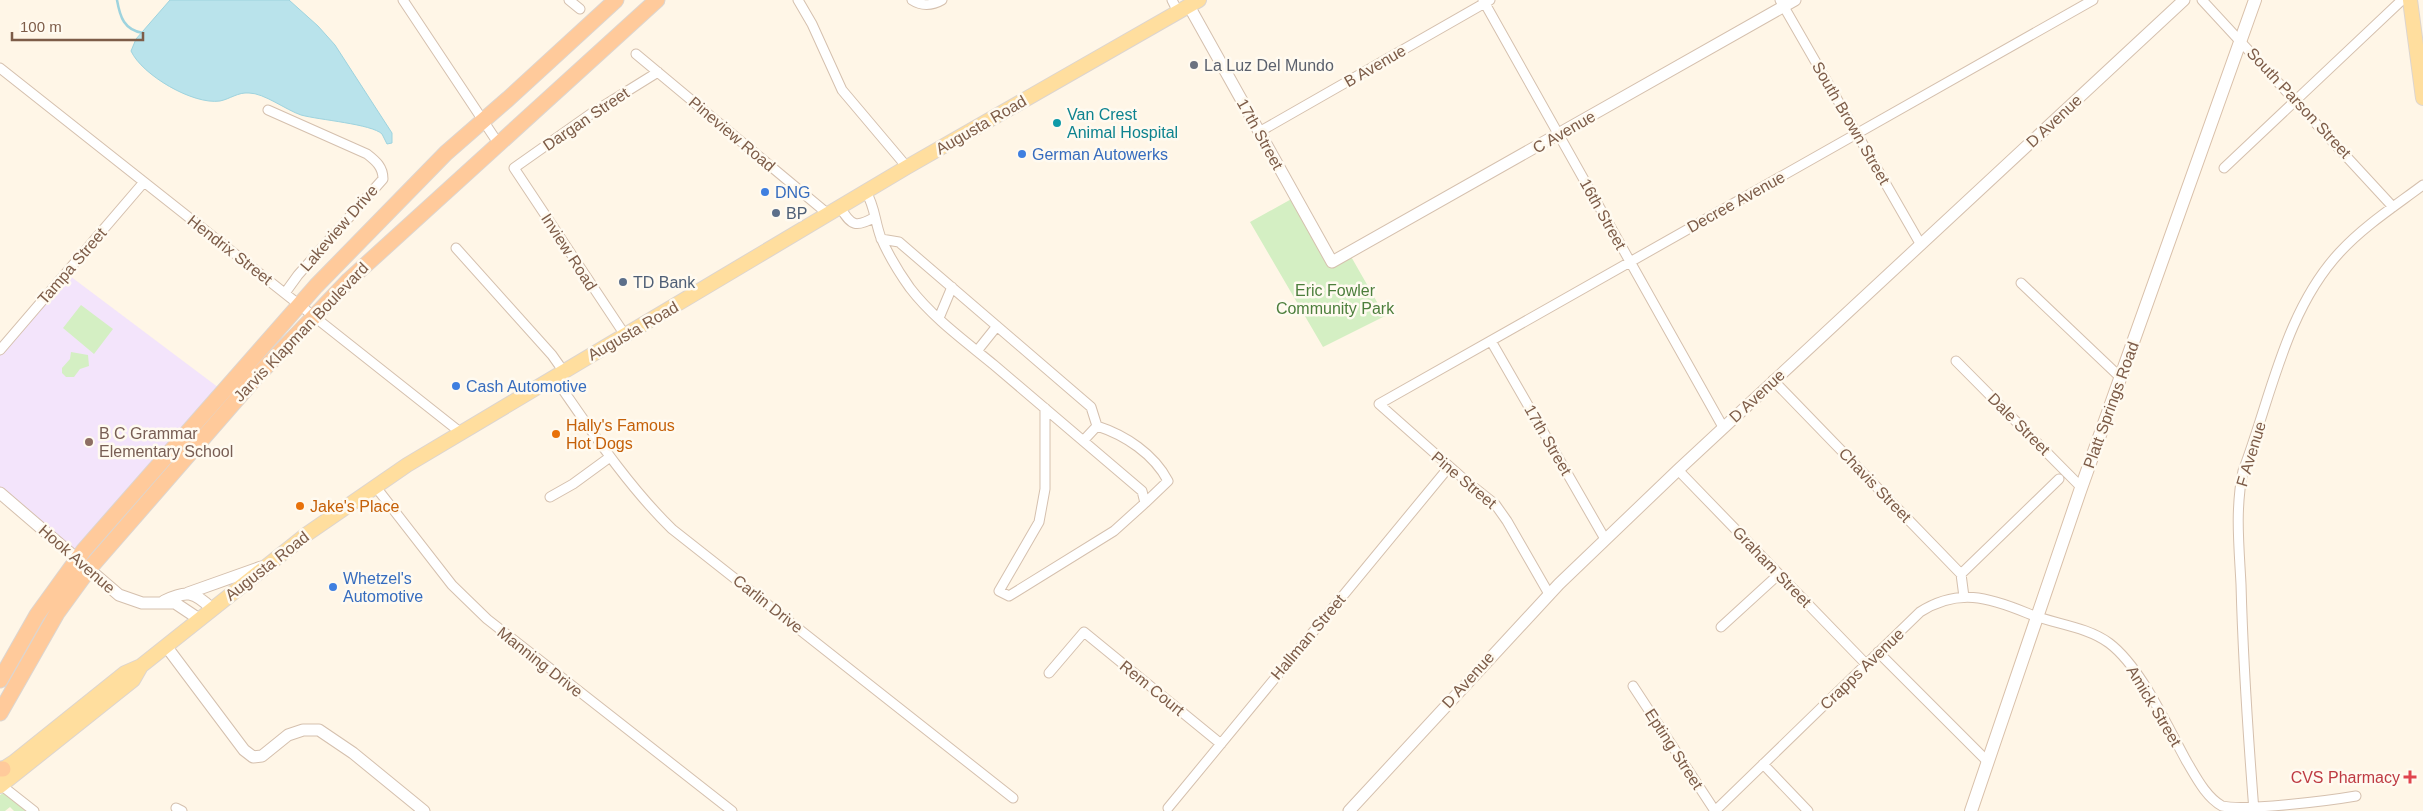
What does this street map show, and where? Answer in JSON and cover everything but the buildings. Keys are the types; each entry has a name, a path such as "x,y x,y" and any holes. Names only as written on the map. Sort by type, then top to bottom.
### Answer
{"highway":[{"name":"Jarvis Klapman Boulevard","path":"0,680 37,615 77,559 300,305 421,176 616,0"},
{"name":"Jarvis Klapman Boulevard","path":"0,713 57,613 89,569 247,386 363,267 655,0"}],"main road":[{"name":"Platt Springs Road","path":"1971,811 2081,487 2255,0"},
{"path":"2410,0 2423,98"},
{"name":"Augusta Road","path":"1,769 126,673 141,666 307,534 375,486 460,432 1185,5"},
{"name":"Augusta Road","path":"0,785 133,680 141,666"}],"street":[{"path":"403,0 498,143"},
{"path":"569,0 580,9"},
{"path":"798,0 812,24 842,90 907,167"},
{"path":"912,0 923,5 942,0"},
{"name":"C Avenue","path":"1332,262 1559,135 1782,3 1795,0"},
{"name":"Decree Avenue","path":"1378,404 2093,0"},
{"name":"D Avenue","path":"1349,811 1549,594 1605,539 1723,427 2184,0"},
{"name":"South Parson Street","path":"2202,0 2296,99 2394,207"},
{"path":"2224,168 2402,0"},
{"name":"B Avenue","path":"1259,132 1486,1"},
{"name":"16th Street","path":"1486,1 1723,427"},
{"name":"South Brown Street","path":"1782,3 1921,245"},
{"name":"17th Street","path":"1185,5 1332,262"},
{"name":"Pineview Road","path":"636,54 850,222 855,224 864,223 875,217"},
{"name":"Hendrix Street","path":"0,68 460,432"},
{"name":"Dargan Street","path":"514,168 592,113 658,72"},
{"name":"Lakeview Drive","path":"268,110 367,154 377,162 383,172 383,179 298,275 285,293"},
{"name":"Inview Road","path":"514,168 625,335"},
{"name":"Tampa Street","path":"0,350 144,182"},
{"name":"F Avenue","path":"2254,811 2241,634 2238,551 2240,489 2243,471 2281,361 2308,297 2340,252 2423,185"},
{"path":"866,192 872,202 881,239 909,287 939,318 1142,491 1145,503"},
{"path":"881,239 899,242 1091,407 1097,426"},
{"path":"456,248 552,355 559,375"},
{"path":"2021,284 2121,378"},
{"path":"939,318 952,287"},
{"path":"977,351 996,326"},
{"name":"17th Street","path":"1492,341 1605,539"},
{"name":"Dale Street","path":"1956,361 2081,487"},
{"name":"Carlin Drive","path":"559,375 610,456 648,505 672,529 1014,798"},
{"name":"Chavis Street","path":"1774,380 1961,574"},
{"name":"Pine Street","path":"1378,404 1502,512 1549,594"},
{"path":"1044,408 1045,489 1039,522 998,591 1009,596 1114,531 1168,481 1162,470 1135,444 1112,430 1097,426"},
{"path":"1083,442 1097,426"},
{"path":"550,497 573,484 610,456"},
{"name":"Hallman Street","path":"1168,808 1449,467"},
{"name":"Graham Street","path":"1678,470 1866,664"},
{"path":"1964,597 1961,574 2059,479"},
{"name":"Manning Drive","path":"375,486 452,585 487,619 732,811"},
{"name":"Hook Avenue","path":"0,493 89,569 106,586 126,599 142,603 164,602 180,605 198,619"},
{"name":"Hook Avenue","path":"164,602 272,563"},
{"path":"1721,627 1778,574"},
{"path":"188,593 199,597 212,609"},
{"name":"Crapps Avenue","path":"1715,811 1878,652 1920,612 1931,605 1940,601 1964,597 1980,597 2001,602 2036,617"},
{"name":"Amick Street","path":"2036,617 2096,636 2118,650 2140,678 2207,792 2222,806 2232,810 2254,811 2356,796"},
{"name":"Rem Court","path":"1049,673 1084,632 1220,744"},
{"path":"166,646 244,750 253,757 262,756 288,735 303,730 319,730 353,753 424,811"},
{"path":"1878,652 1987,761"},
{"name":"Epting Street","path":"1633,686 1715,811"},
{"path":"1763,764 1808,811"},
{"path":"0,785 34,811"}],"shaded area":[{"name":"B C Grammar Elementary School","path":"66,273 223,391 77,559 0,494 0,350"}],"green space":[{"name":"Eric Fowler Community Park","path":"1295,197 1332,262 1349,253 1385,316 1323,347 1250,222"},
{"path":"81,305 113,329 94,354 63,328"},
{"path":"71,352 88,355 89,366 80,369 74,377 66,377 62,373 62,368 70,359"},
{"path":"3,793 27,811 14,811 10,807 5,811 0,811 0,795"}],"water":[{"path":"170,0 289,0 318,26 335,45 392,133 392,143 387,144 382,134 368,128 301,115 255,94 241,94 220,101 209,101 183,93 157,78 146,70 131,51 136,39"}],"waterway":[{"path":"117,0 120,12 127,26 143,33"}],"place":[{"name":"La Luz Del Mundo","path":"1194,65"},
{"name":"Van Crest Animal Hospital","path":"1057,123"},
{"name":"German Autowerks","path":"1022,154"},
{"name":"DNG","path":"765,192"},
{"name":"BP","path":"776,213"},
{"name":"TD Bank","path":"623,282"},
{"name":"Cash Automotive","path":"456,386"},
{"name":"Hally's Famous Hot Dogs","path":"556,434"},
{"name":"B C Grammar Elementary School","path":"89,442"},
{"name":"Jake's Place","path":"300,506"},
{"name":"Whetzel's Automotive","path":"333,587"},
{"name":"CVS Pharmacy","path":"2410,777"}]}
